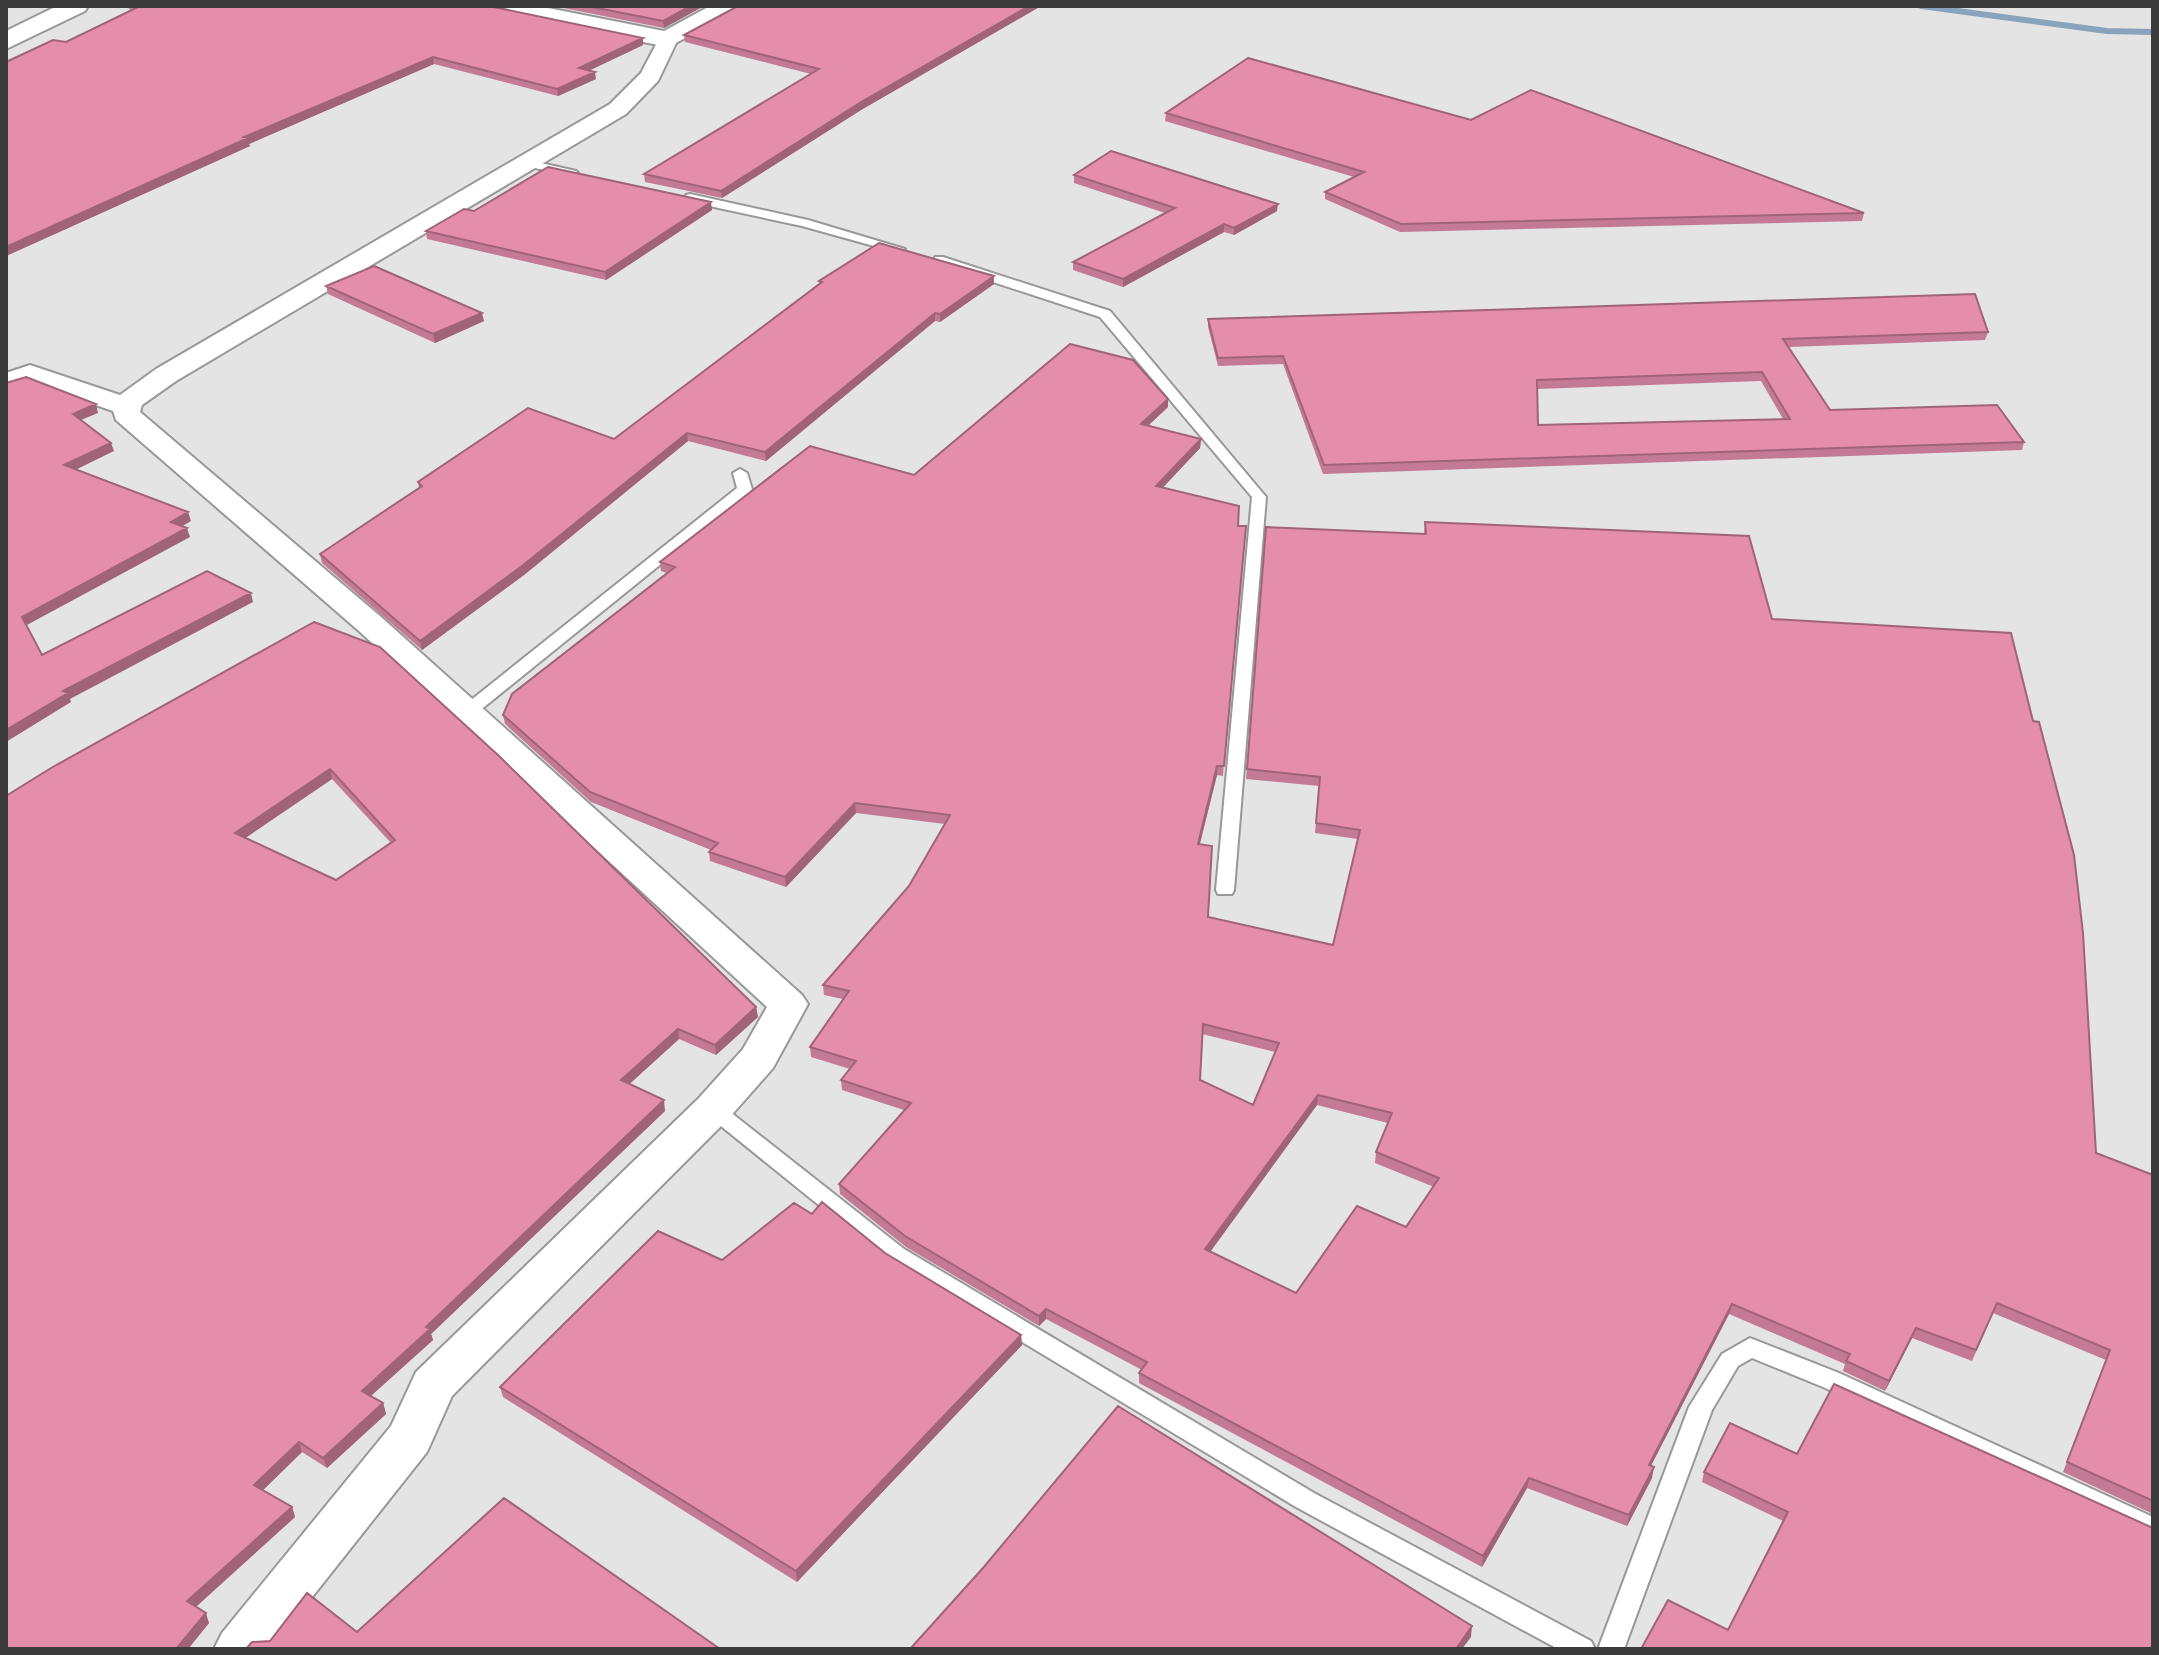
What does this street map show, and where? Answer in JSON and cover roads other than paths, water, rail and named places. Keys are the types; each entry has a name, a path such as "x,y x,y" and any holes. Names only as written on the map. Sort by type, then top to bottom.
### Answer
{"street":[{"path":"6,41 76,6"},
{"path":"500,6 668,39"},
{"path":"240,1649 410,1438 433,1385 713,1109 759,1058 788,1004 467,712 126,414 129,401 166,375 523,162 618,109 650,76 668,39 728,6"},
{"path":"6,382 30,373 128,407"}],"lane":[{"path":"523,162 586,176"},
{"path":"680,196 804,223 978,271 1105,314 1259,497 1225,890"},
{"path":"467,712 745,489 740,473"},
{"path":"713,1109 896,1255 1305,1500 1582,1649"},
{"path":"1611,1649 1701,1407 1730,1360 1750,1347 1831,1380 2153,1528"}],"waterway":[{"path":"1921,6 2107,31 2153,32"}]}
